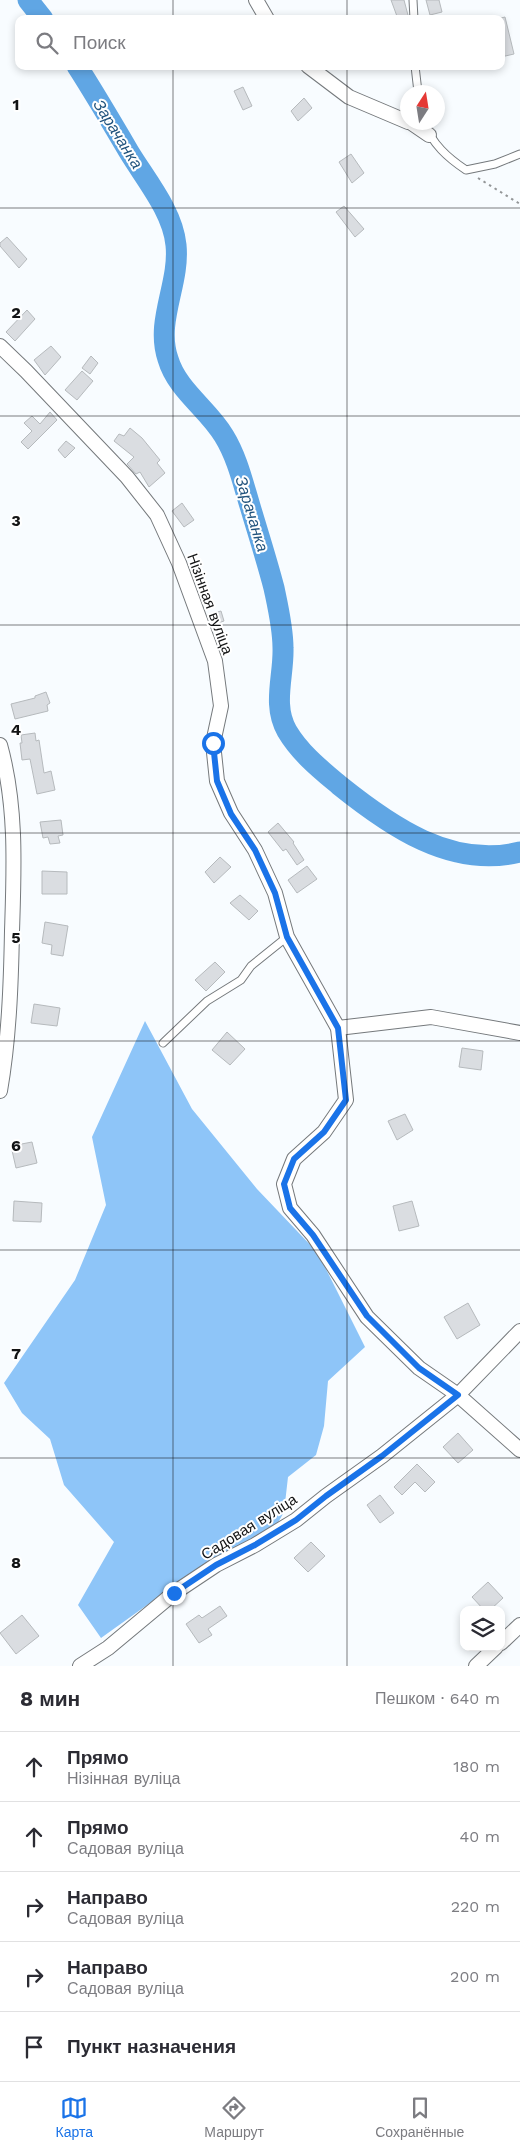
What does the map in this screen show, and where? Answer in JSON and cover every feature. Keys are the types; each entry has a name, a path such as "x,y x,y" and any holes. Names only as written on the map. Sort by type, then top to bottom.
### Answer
{"street":[{"path":"256,0 265,15"},
{"path":"313,70 349,97 400,118"},
{"name":"Нізінная вуліца","path":"0,346 120,470 157,515 179,563 215,661 221,706 213,743 217,781 231,814 255,850 275,893 287,937 338,1028"},
{"path":"0,746 12,799 14,865 10,1004 0,1091"},
{"path":"520,1033 431,1017 338,1028 346,1100 324,1132 294,1159 284,1184 290,1208 313,1235 367,1316 419,1368 458,1395 520,1450"},
{"name":"Садовая вуліца","path":"80,1666 108,1648 174,1593 216,1565 255,1545 296,1520 382,1456 458,1395 520,1330"},
{"path":"505,1639 520,1625"},
{"path":"476,1666 492,1651"}],"lane":[{"path":"413,0 414,15"},
{"path":"415,70 417,85"},
{"path":"427,130 449,159 466,170 495,164 520,154"},
{"path":"163,1043 207,1001 241,980 251,966 287,937"}],"path":[{"path":"466,170 520,204"}],"shaded area":[{"path":"145,1021 192,1109 257,1189 318,1253 365,1347 328,1381 324,1426 316,1455 288,1477 284,1512 275,1528 210,1560 101,1638 78,1605 114,1542 64,1485 50,1439 22,1413 4,1383 75,1280 106,1205 92,1137"}],"building":[{"path":"391,0 404,0 408,15 397,15"},
{"path":"426,0 439,0 442,12 430,15"},
{"path":"505,17 514,54 505,56"},
{"path":"243,87 252,106 243,110 234,91"},
{"path":"304,98 312,108 298,121 291,111"},
{"path":"351,154 364,173 352,183 339,162"},
{"path":"344,206 364,229 355,237 336,212"},
{"path":"7,237 27,259 19,268 0,246 0,243"},
{"path":"27,310 35,319 15,341 6,332"},
{"path":"51,346 61,357 45,375 34,360"},
{"path":"91,356 98,363 90,374 82,368"},
{"path":"82,371 93,381 77,400 65,390"},
{"path":"50,412 57,420 28,449 21,442 32,431 24,423 32,416 40,424"},
{"path":"130,428 142,438 160,460 157,463 165,473 149,487 140,472 136,474 127,464 134,457 114,441 119,434 124,436"},
{"path":"66,441 75,448 65,458 58,450"},
{"path":"182,503 194,520 184,527 172,511"},
{"path":"221,611 224,621 218,623 220,628 213,630 207,615"},
{"path":"46,692 50,703 47,705 48,711 15,719 11,704 35,698 35,696"},
{"path":"35,733 36,741 39,740 44,773 51,771 55,790 37,794 30,759 22,760 20,743 22,743 21,735"},
{"path":"61,820 63,835 58,836 60,843 50,844 48,837 43,838 40,822"},
{"path":"278,823 294,842 304,860 297,865 286,849 283,851 268,832"},
{"path":"220,857 231,867 214,883 205,872"},
{"path":"307,866 317,879 297,893 288,880"},
{"path":"42,871 67,872 67,894 42,894"},
{"path":"240,895 258,911 249,920 230,903"},
{"path":"45,922 68,926 63,956 51,954 52,945 42,943"},
{"path":"215,962 225,972 206,991 195,980"},
{"path":"34,1004 60,1008 57,1026 31,1023"},
{"path":"227,1032 245,1049 230,1065 212,1050"},
{"path":"462,1048 483,1051 481,1070 459,1067"},
{"path":"405,1114 413,1130 397,1140 388,1121"},
{"path":"32,1142 37,1163 16,1168 11,1146"},
{"path":"14,1201 42,1203 41,1222 13,1221"},
{"path":"412,1201 419,1226 399,1231 393,1206"},
{"path":"468,1303 480,1325 457,1339 444,1317"},
{"path":"458,1433 473,1450 458,1463 443,1447"},
{"path":"417,1464 435,1482 425,1492 415,1482 402,1495 394,1487"},
{"path":"380,1495 394,1513 380,1523 367,1505"},
{"path":"311,1542 325,1556 308,1572 294,1558"},
{"path":"488,1582 503,1598 494,1606 480,1606 472,1597"},
{"path":"220,1606 227,1616 208,1629 212,1635 199,1643 186,1624 199,1615 202,1618"},
{"path":"22,1615 39,1636 16,1654 0,1633"}],"waterway":[{"name":"Зарачанка","path":"28,0 40,15"},
{"name":"Зарачанка","path":"80,70 158,197 170,220 176,245 176,260 164,331 168,359 172,370 185,390 210,417 224,436 239,470 274,588 280,618 283,659 279,701 280,711 287,731 304,754 325,773 400,829 446,849 470,854 495,856 520,852"}],"route":[{"path":"174,1593 216,1565 255,1545 296,1520 382,1456 458,1395 419,1368 367,1316 313,1235 290,1208 284,1184 294,1159 324,1132 346,1100 341,1042 338,1028 287,937 275,893 255,850 231,814 217,781 213,743"}]}
